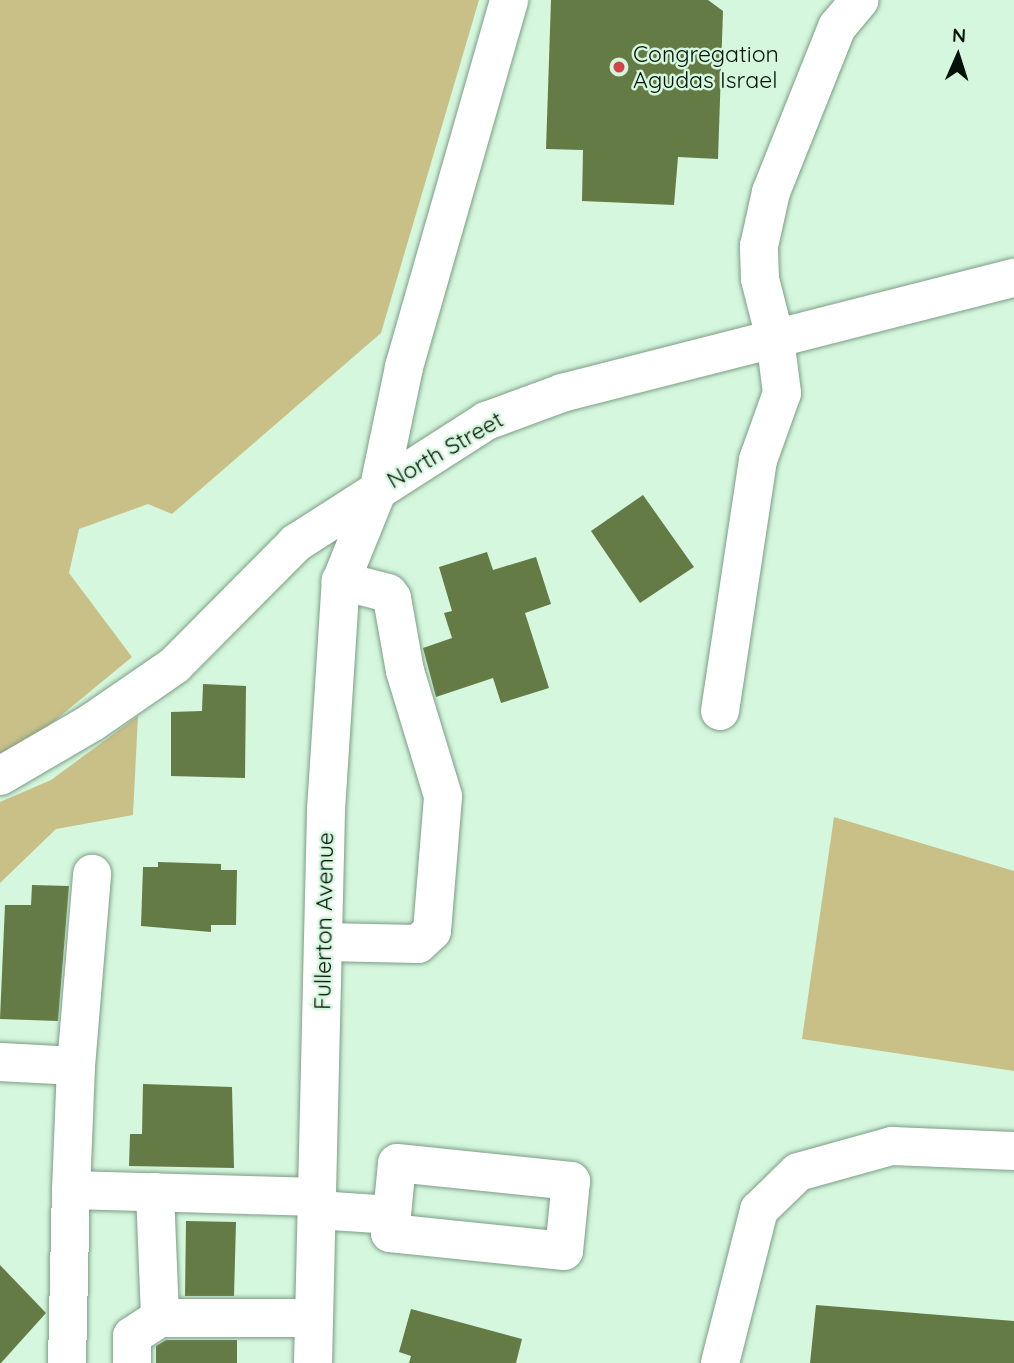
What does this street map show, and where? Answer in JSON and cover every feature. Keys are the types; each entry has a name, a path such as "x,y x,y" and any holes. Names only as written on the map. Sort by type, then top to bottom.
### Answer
{"street":[{"name":"Fullerton Avenue","path":"313,1363 326,810 341,581 379,488 404,367 509,0"},
{"path":"720,711 758,460 782,393 775,338 760,279 759,246 771,192 837,27 860,0"},
{"name":"North Street","path":"0,776 91,723 175,665 296,543 486,421 562,393 1014,278"},
{"path":"324,943 418,944 432,931 443,796 405,671 391,598 388,593 341,581"},
{"path":"67,1363 76,1066 92,874"},
{"path":"0,1062 76,1066"},
{"path":"720,1363 759,1210 798,1172 891,1146 1014,1151"},
{"path":"397,1163 571,1181 564,1251 390,1233 392,1215 397,1163"},
{"path":"71,1190 155,1192 318,1203 392,1215"},
{"path":"155,1192 160,1318"},
{"path":"132,1363 132,1336 160,1318 314,1318"}],"shaded area":[{"path":"0,0 479,0 381,333 172,514 148,504 79,529 69,573 132,657 18,751 0,756"},
{"path":"138,716 133,815 56,829 0,883 0,802 51,780"},
{"path":"834,817 1014,871 1014,1071 802,1039"}],"building":[{"path":"551,0 708,0 723,11 718,159 678,157 674,205 582,201 583,150 546,149"},
{"path":"643,495 694,567 640,603 591,531"},
{"path":"487,552 493,570 536,557 551,604 525,613 549,688 501,703 493,678 436,697 423,648 452,638 444,613 452,611 439,567"},
{"path":"203,684 246,686 245,778 171,776 171,712 202,711"},
{"path":"158,862 221,864 221,870 237,870 236,925 211,925 211,932 141,926 143,867 158,867"},
{"path":"32,885 69,886 58,1021 0,1019 5,905 31,905"},
{"path":"143,1084 232,1087 234,1168 129,1166 130,1134 142,1134"},
{"path":"186,1221 236,1222 234,1296 185,1296"},
{"path":"0,1265 46,1313 1,1363 0,1363"},
{"path":"816,1305 1014,1321 1014,1363 810,1363"},
{"path":"411,1309 522,1339 516,1363 409,1363 411,1356 399,1352"},
{"path":"166,1340 237,1340 237,1363 156,1363 156,1346"}],"place":[{"name":"Congregation Agudas Israel","path":"619,67"}]}
